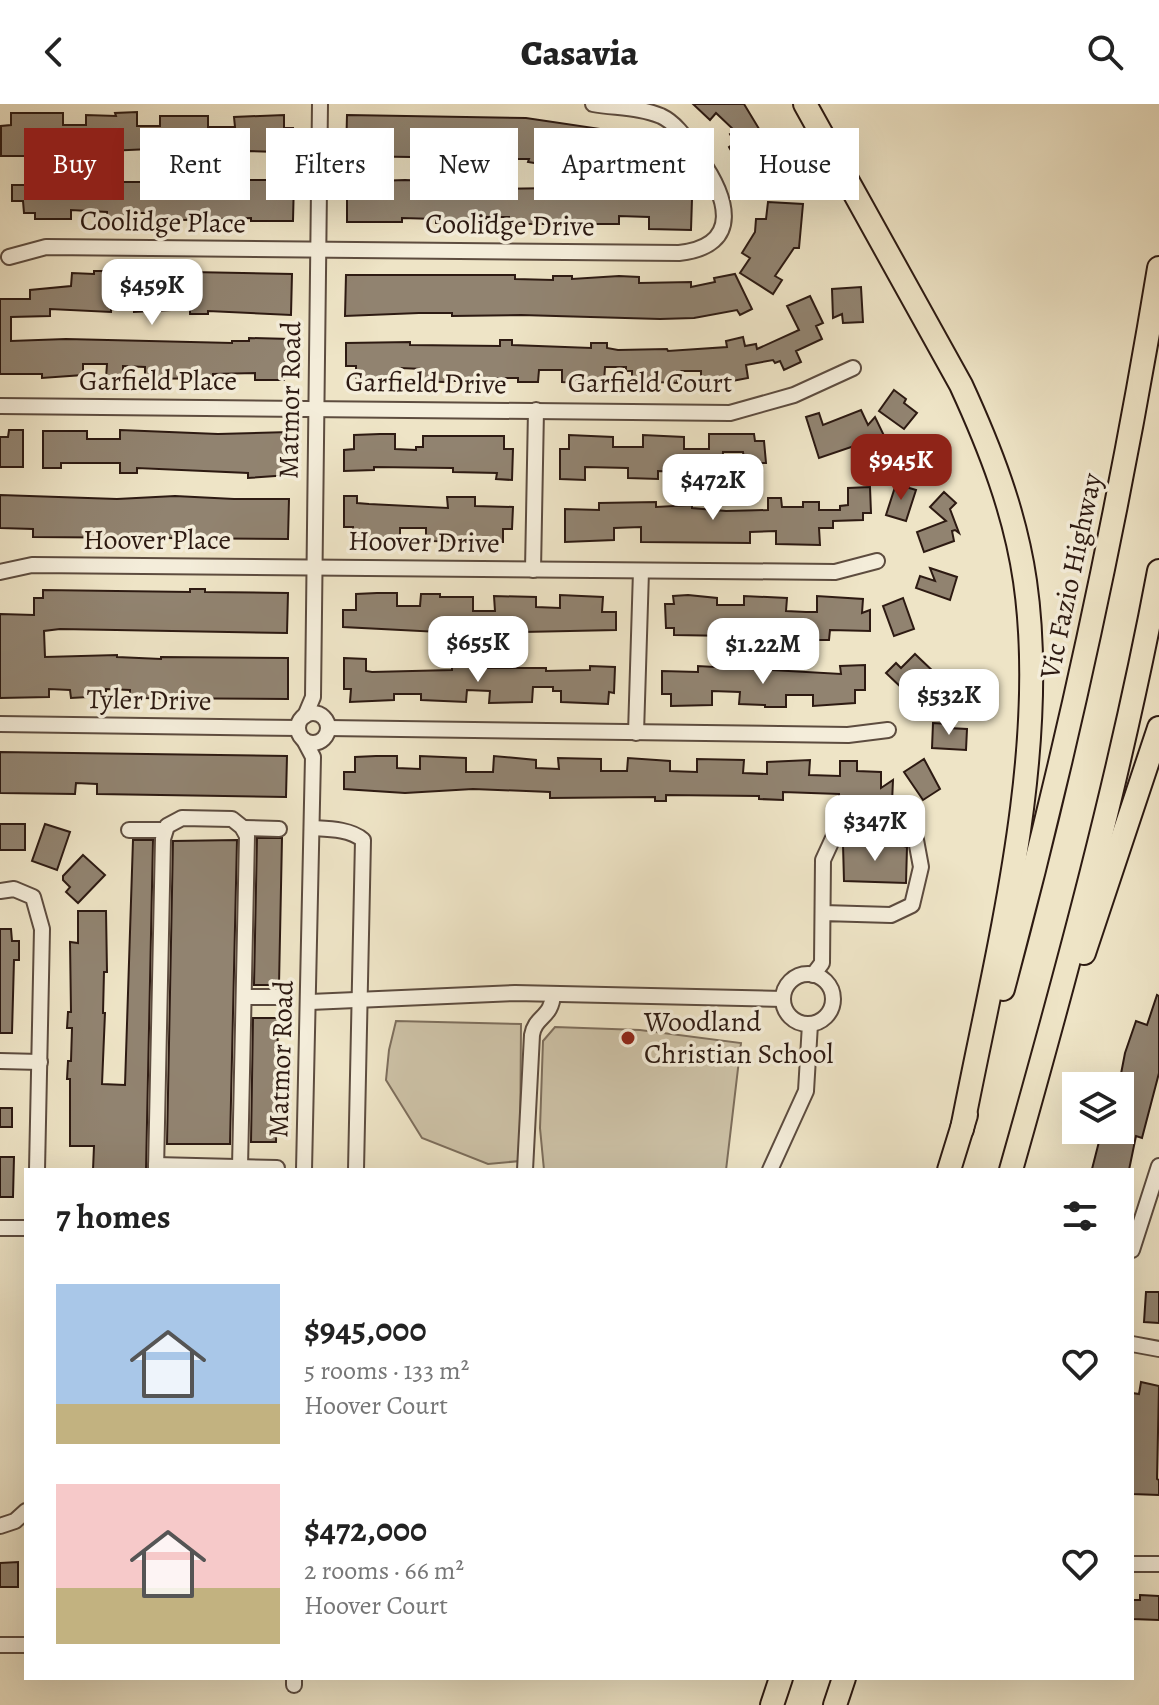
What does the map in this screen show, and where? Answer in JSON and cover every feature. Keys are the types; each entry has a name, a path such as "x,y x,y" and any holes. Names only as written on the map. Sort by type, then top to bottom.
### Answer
{"highway":[{"path":"805,104 972,408 1002,481 1025,580 1031,666 1018,831 962,1129"},
{"name":"Vic Fazio Highway","path":"950,1168 1014,948 1064,752 1101,588 1159,268"},
{"path":"1012,1168 1057,1008 1120,755 1159,571"},
{"path":"1057,1008 1084,952 1159,728"},
{"path":"772,1705 780,1680"},
{"path":"835,1705 843,1680"}],"street":[{"name":"Matmor Road","path":"304,1168 313,757 303,728 313,697 320,104"},
{"name":"Coolidge Drive","path":"318,249 701,251 719,232 726,212 721,192 691,145 676,126 662,117 640,109 593,104"},
{"name":"Coolidge Place","path":"9,257 46,247 318,249"},
{"name":"Garfield Court","path":"536,410 730,413 794,395 853,368"},
{"name":"Garfield Place","path":"0,406 316,408"},
{"name":"Garfield Drive","path":"316,408 536,410"},
{"name":"Hoover Drive","path":"533,570 536,410"},
{"name":"Hoover Drive","path":"315,567 835,572 877,561"},
{"name":"Hoover Place","path":"0,572 32,565 315,567"},
{"path":"636,733 641,571"},
{"name":"Matmor Road","path":"313,697 325,729 313,757"},
{"path":"314,714 325,729 313,743 303,728 314,714"},
{"name":"Tyler Drive","path":"0,724 303,728"},
{"path":"325,729 848,735 888,730"},
{"path":"240,1167 247,841 243,828 232,819 182,818 173,821 165,830 156,1167 277,1168"},
{"path":"243,828 279,829"},
{"path":"312,828 335,829 363,840 356,1168"},
{"path":"129,830 165,830"},
{"path":"813,975 822,963 823,860 834,836 845,833 904,834 916,840 921,867 912,905 891,915 823,913"},
{"path":"0,891 14,889 33,897 42,929 37,1168"},
{"path":"806,974 813,975 828,984 833,1000 827,1015 810,1024 796,1021 789,1015 783,999 792,980 806,974"},
{"path":"310,1002 515,993 783,999"},
{"path":"525,1168 533,1028 553,1007 553,994"},
{"path":"244,997 281,997"},
{"path":"771,1168 806,1091 810,1024"},
{"path":"0,1061 40,1062"},
{"path":"1134,1245 1157,1182 1159,1166"},
{"path":"0,1228 24,1228"},
{"path":"1134,1344 1159,1349"},
{"path":"0,1526 21,1516"},
{"path":"1134,1564 1159,1564"},
{"path":"0,1645 24,1645"}],"shaded area":[{"path":"396,1021 521,1024 520,1161 488,1164 422,1138 386,1080"},
{"path":"555,1027 640,1030 741,1043 726,1168 544,1168 540,1128 543,1041"}],"building":[{"path":"693,104 744,104 758,128 732,128 716,113 710,120"},
{"path":"137,112 137,126 160,126 160,116 208,116 208,127 235,127 234,117 284,115 284,128 266,128 266,152 250,151 250,128 140,128 140,149 124,150 124,128 24,128 24,156 1,156 1,126 11,125 11,113 63,113 63,125 86,125 86,115 116,116 115,113"},
{"path":"347,115 526,118 594,128 534,128 534,163 528,162 529,159 518,159 518,128 410,128 410,157 394,157 394,128 347,128"},
{"path":"250,180 266,180 266,200 294,200 293,221 251,221 251,218 150,221 150,213 127,213 127,219 107,219 107,212 71,210 71,219 35,219 35,213 24,213 23,201 12,201 12,185 24,185 24,200 124,200 124,182 140,182 140,200 250,200"},
{"path":"394,180 410,180 410,200 518,200 518,189 534,188 534,200 692,200 691,230 649,229 649,217 619,216 619,224 509,224 509,217 486,217 487,222 436,223 436,219 402,218 402,222 347,222 347,200 394,200"},
{"path":"768,202 803,204 799,248 794,248 775,276 782,280 773,294 740,273 750,258 742,253 755,232 756,219 766,219"},
{"path":"94,271 112,271 112,279 150,278 150,272 166,272 166,285 191,285 191,272 292,274 291,315 208,311 208,314 190,314 190,309 134,312 134,303 111,303 111,312 50,309 50,316 11,317 11,341 66,339 232,343 249,341 249,338 290,339 290,373 284,372 284,380 255,380 255,373 213,374 213,378 145,379 145,367 123,366 123,379 106,378 107,364 83,364 83,375 42,378 42,374 0,374 0,299 30,299 30,290 71,286 72,273 94,274"},
{"path":"735,274 752,309 740,315 737,310 694,318 660,319 452,316 452,313 345,316 346,275 515,275 515,279 553,280 553,276 572,276 572,279 619,276 639,277 639,283 691,282 691,287"},
{"path":"861,287 863,322 843,323 842,314 833,318 832,289"},
{"path":"810,296 823,323 816,326 822,339 796,351 801,362 784,370 780,361 775,363 773,360 746,365 748,378 727,382 701,383 701,371 677,371 677,383 632,381 632,371 626,371 626,367 605,367 604,382 562,382 562,370 539,370 538,382 518,382 518,378 423,381 423,369 400,368 400,379 356,381 356,366 346,366 346,343 500,346 500,340 512,340 512,345 591,348 591,343 607,343 607,348 618,350 668,351 727,347 726,341 743,337 745,346 756,344 757,349 799,330 787,306"},
{"path":"894,390 917,413 904,429 879,411"},
{"path":"861,410 868,425 875,417 889,446 867,457 860,444 819,458 806,417 819,413 823,425"},
{"path":"9,430 23,430 23,467 0,467 0,437 8,437"},
{"path":"120,430 218,434 289,432 289,475 248,478 248,473 137,468 137,473 120,473 120,463 61,463 61,468 43,468 43,431 87,431 87,439 120,439"},
{"path":"395,434 395,449 416,450 416,447 423,447 423,436 504,436 504,449 513,449 512,480 496,479 497,473 453,472 453,468 374,467 374,470 344,471 344,450 354,449 354,435"},
{"path":"709,434 754,434 755,441 764,441 766,463 758,463 759,471 746,473 743,452 723,452 722,473 658,471 658,479 628,478 628,468 585,467 585,480 560,479 560,449 569,449 569,435 613,437 613,447 643,447 643,435 684,437 684,449 709,449"},
{"path":"896,484 916,490 906,521 886,515"},
{"path":"870,487 871,513 863,513 863,520 833,521 833,528 819,528 820,545 776,544 776,531 750,532 750,543 641,542 641,527 614,528 614,540 565,542 565,509 599,510 599,503 656,502 656,507 692,505 692,508 726,511 768,510 768,498 781,498 782,507 803,507 803,502 819,502 819,510 840,510 840,506 848,505 848,488"},
{"path":"944,492 956,503 950,509 959,533 952,531 954,541 924,552 917,532 946,521 930,507"},
{"path":"0,495 289,499 288,539 33,537 33,529 0,528"},
{"path":"344,496 357,496 357,503 448,508 447,497 475,497 475,506 513,507 512,529 503,529 503,542 426,541 426,528 400,528 400,538 353,540 353,527 344,527"},
{"path":"930,568 957,577 950,600 916,588 920,576 935,581"},
{"path":"190,589 288,593 287,633 60,629 44,631 45,657 288,658 288,699 130,698 130,690 106,689 106,696 71,698 70,690 49,689 49,697 0,698 0,614 34,615 34,598 43,598 43,590 190,592"},
{"path":"397,593 397,606 420,606 421,594 473,597 473,611 495,611 494,596 536,597 536,607 560,608 560,595 603,597 602,612 616,612 616,630 524,632 524,629 482,628 439,629 439,632 343,627 343,610 356,610 356,594"},
{"path":"673,596 717,598 717,605 744,605 744,596 787,598 786,611 806,612 817,612 817,596 863,599 862,613 870,610 870,631 830,630 829,640 795,640 795,644 771,643 771,629 747,629 746,640 732,640 732,636 674,635 674,628 666,628 665,604 674,604"},
{"path":"903,598 914,629 894,636 883,606"},
{"path":"915,654 938,676 947,672 956,690 941,697 944,703 930,709 916,680 905,691 886,673 896,663 901,668"},
{"path":"344,658 366,659 366,671 372,672 452,670 452,666 546,668 546,671 590,670 590,666 615,667 614,693 609,692 608,704 561,702 561,691 553,691 553,687 533,687 532,702 489,703 490,691 467,690 466,702 421,700 421,694 394,694 394,700 350,702 351,689 344,689"},
{"path":"865,665 865,690 855,690 855,703 813,706 813,695 786,695 786,707 765,707 739,704 740,692 712,691 712,705 671,706 671,694 662,694 662,671 698,672 698,666 841,674 840,666"},
{"path":"933,723 967,729 966,750 932,748"},
{"path":"0,752 287,756 286,797 97,794 97,784 76,783 75,794 0,793"},
{"path":"397,756 397,768 420,769 420,756 466,758 466,772 493,772 494,756 536,760 536,768 559,769 558,758 601,759 601,771 627,771 628,758 670,761 670,771 697,772 697,759 744,760 743,773 767,774 767,762 810,760 809,775 840,776 840,761 857,761 857,771 881,772 881,788 893,780 892,803 839,801 839,794 783,792 783,800 759,799 759,796 666,795 666,801 655,801 655,797 550,798 550,792 473,789 405,793 344,789 344,772 355,772 355,757"},
{"path":"924,759 940,789 923,800 904,772"},
{"path":"0,824 25,824 25,850 0,850"},
{"path":"45,824 70,832 57,870 32,861"},
{"path":"257,838 282,838 279,985 254,985"},
{"path":"133,840 153,840 146,1168 93,1168 94,1146 70,1146 70,1079 67,1079 72,1028 67,1028 68,1012 71,1012 70,942 78,943 78,911 106,911 107,972 104,972 102,1084 125,1085"},
{"path":"237,840 230,1144 167,1144 173,841"},
{"path":"843,844 897,844 907,847 906,883 844,881"},
{"path":"83,855 105,875 78,903 66,892 70,887 63,876"},
{"path":"0,929 11,929 12,941 19,941 19,960 14,960 12,1033 0,1033"},
{"path":"1159,996 1159,1073 1142,1138 1136,1136 1129,1168 1092,1168 1098,1144 1134,1144 1134,1072 1121,1072 1136,1021 1147,1025"},
{"path":"253,1018 278,1018 276,1142 251,1142"},
{"path":"0,1108 12,1108 12,1127 0,1127"},
{"path":"0,1157 14,1157 13,1197 0,1197"},
{"path":"1146,1292 1159,1292 1159,1323 1144,1322"},
{"path":"1141,1382 1159,1386 1159,1495 1134,1494 1134,1393 1139,1394"},
{"path":"18,1562 18,1587 0,1587 0,1563"},
{"path":"1140,1595 1159,1596 1159,1620 1134,1619 1134,1600 1140,1600"}],"place":[{"name":"Woodland Christian School","path":"628,1038"}]}
